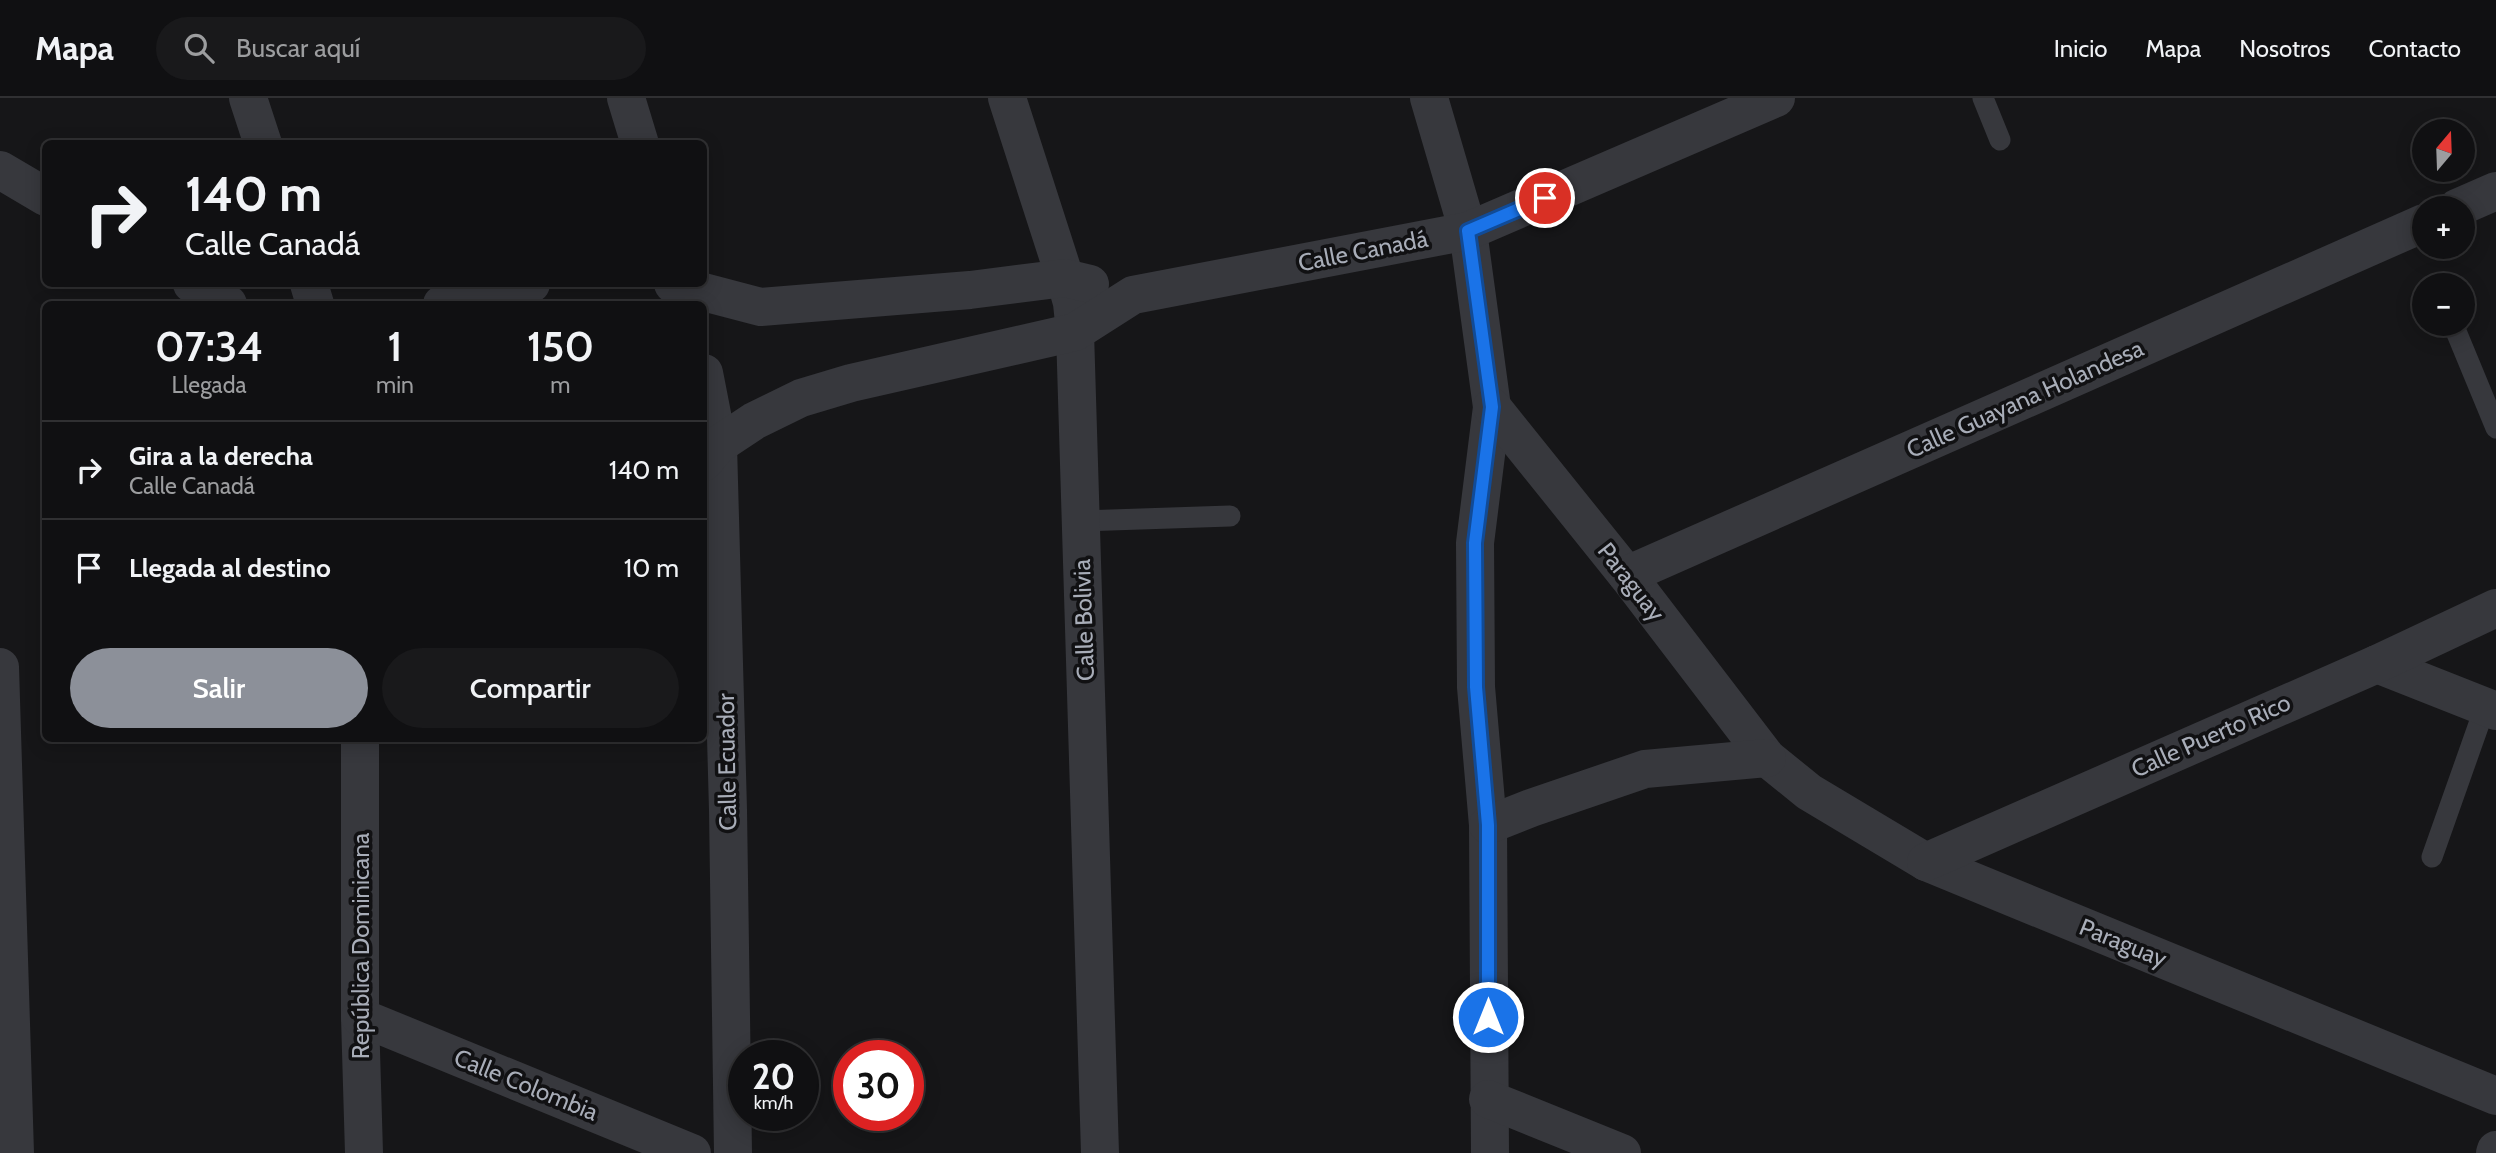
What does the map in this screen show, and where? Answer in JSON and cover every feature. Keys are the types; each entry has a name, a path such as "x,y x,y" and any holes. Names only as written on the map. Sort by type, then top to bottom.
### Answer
{"street":[{"path":"248,98 262,140"},
{"path":"626,98 639,140"},
{"name":"Calle Bolivia","path":"1007,98 1065,278 1072,303 1075,332 1100,1153"},
{"path":"1429,98 1468,231 1492,407 1475,543 1476,687 1488,825 1490,1153"},
{"name":"Calle Canadá","path":"711,453 754,421 801,398 850,383 1075,332 1133,295 1468,231 1776,98"},
{"path":"0,170 42,195"},
{"path":"2475,200 2496,191"},
{"name":"Calle Guayana Holandesa","path":"1627,575 2412,228"},
{"name":"Calle Canadá","path":"683,290 761,307 970,290 1065,278 1133,295"},
{"path":"197,287 223,301"},
{"path":"455,301 518,287"},
{"name":"Calle Ecuador","path":"707,407 729,810 733,1153"},
{"name":"Paraguay","path":"1492,407 1627,575 1766,758 1809,792 1926,862 2496,1096"},
{"name":"Calle Puerto Rico","path":"1926,862 2377,664 2496,608"},
{"path":"2377,664 2491,709"},
{"path":"0,667 15,1153"},
{"name":"República Dominicana","path":"360,742 360,1017 364,1153"},
{"path":"1488,825 1646,769 1766,758"},
{"name":"Calle Colombia","path":"360,1017 692,1153"},
{"path":"1488,1099 1622,1153"}],"lane":[{"path":"1983,98 2000,139"},
{"path":"2458,336 2496,428"},
{"path":"1081,520 1230,516"},
{"path":"2432,857 2491,709"}],"route":[{"path":"1488,1017 1488,825 1476,687 1475,543 1492,407 1468,231 1545,198"}]}
